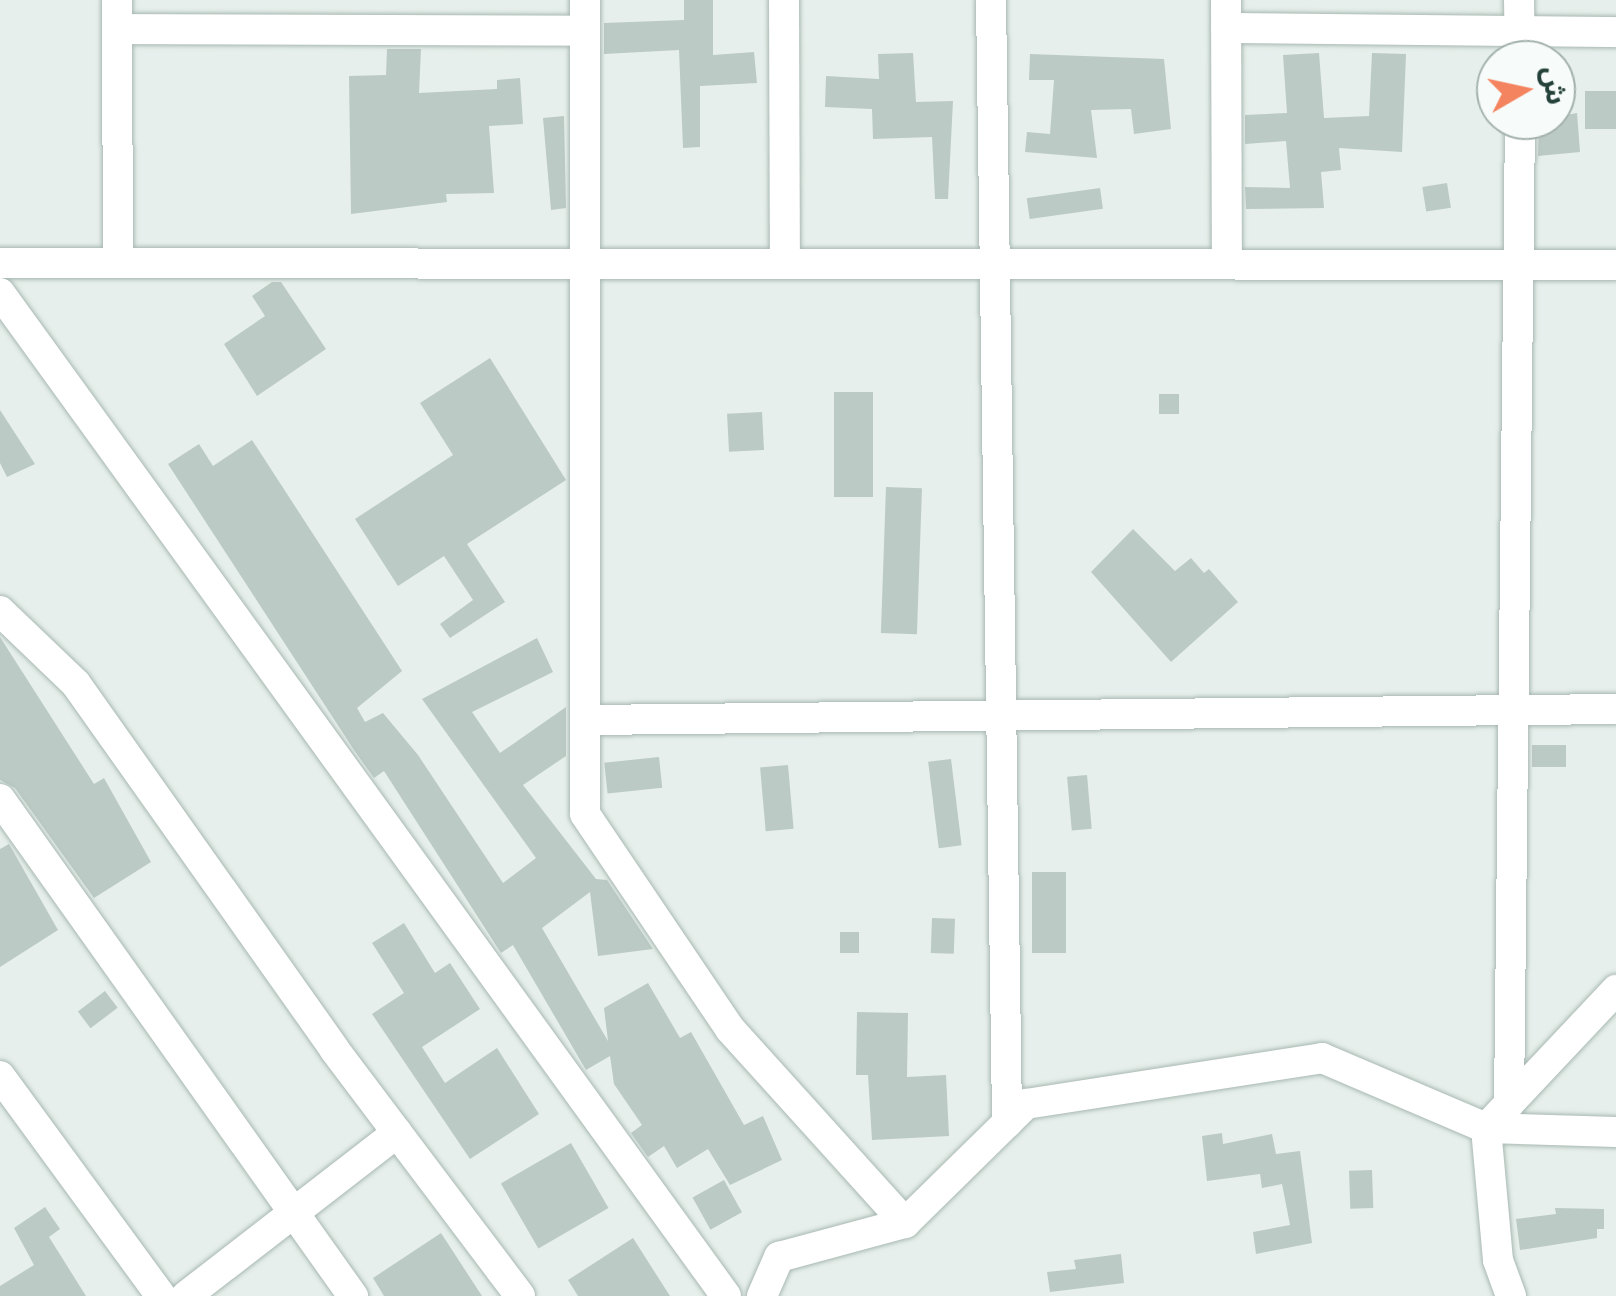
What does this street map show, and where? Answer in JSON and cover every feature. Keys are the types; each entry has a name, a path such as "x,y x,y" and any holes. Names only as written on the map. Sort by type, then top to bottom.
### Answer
{"street":[{"path":"585,0 585,814 730,1029 905,1223"},
{"path":"784,0 785,264"},
{"path":"991,0 1008,1123"},
{"path":"1227,264 1226,14 1616,32"},
{"path":"118,263 117,15 305,15 585,31"},
{"path":"1509,1104 1520,140"},
{"path":"0,263 1616,265"},
{"path":"0,293 726,1296"},
{"path":"0,611 76,684 397,1133 520,1296"},
{"path":"585,720 1514,706 1616,709"},
{"path":"0,799 353,1296"},
{"path":"1511,1296 1498,1260 1486,1128 1616,990"},
{"path":"762,1296 779,1257 905,1223 1026,1104 1322,1058 1486,1128 1616,1132"},
{"path":"0,1076 161,1296"},
{"path":"186,1296 397,1133"}],"building":[{"path":"684,0 713,0 713,55 754,52 757,83 700,86 700,147 683,148 679,50 604,54 604,23 684,20"},
{"path":"387,49 421,49 419,93 497,89 497,80 520,78 523,124 489,126 494,193 446,194 447,202 351,214 349,76 386,75"},
{"path":"913,53 916,102 953,101 948,199 935,199 932,137 873,139 872,109 825,107 826,76 879,79 878,54"},
{"path":"1319,53 1324,118 1369,116 1372,53 1406,54 1402,152 1339,148 1341,170 1321,172 1324,208 1246,209 1245,187 1290,188 1286,141 1245,144 1245,115 1287,113 1283,55"},
{"path":"1030,54 1164,59 1171,129 1134,134 1131,109 1091,110 1097,158 1025,152 1027,132 1050,134 1054,80 1029,80"},
{"path":"1585,91 1616,91 1616,129 1585,129"},
{"path":"1576,113 1580,152 1538,156 1538,140 1576,140"},
{"path":"564,116 566,208 551,210 543,118"},
{"path":"1447,183 1451,208 1426,212 1422,187"},
{"path":"1100,188 1103,209 1030,219 1027,198"},
{"path":"272,282 281,282 326,349 257,396 224,344 265,316 252,296"},
{"path":"490,358 566,480 467,544 505,602 450,638 440,624 473,600 444,556 398,586 355,519 453,455 420,403"},
{"path":"834,392 873,392 873,497 834,497"},
{"path":"1159,394 1179,394 1179,414 1159,414"},
{"path":"0,410 35,464 7,477 0,463"},
{"path":"762,412 764,450 729,452 727,414"},
{"path":"252,440 402,671 357,708 365,722 383,713 418,755 503,883 536,858 422,699 537,638 553,672 472,712 500,753 566,707 566,756 523,785 596,879 607,880 653,949 598,956 590,892 542,928 608,1041 604,1008 648,983 680,1038 691,1032 744,1125 763,1116 782,1160 730,1185 708,1149 677,1168 664,1146 648,1157 631,1133 642,1125 614,1084 610,1056 586,1070 513,945 501,953 384,771 374,778 168,464 199,444 213,466"},
{"path":"886,487 922,488 917,634 881,633"},
{"path":"1133,529 1175,571 1191,558 1204,573 1209,569 1238,602 1171,662 1091,572"},
{"path":"0,637 94,784 104,778 151,862 94,898 15,788 0,780"},
{"path":"1532,745 1566,745 1566,767 1532,767"},
{"path":"659,757 662,788 608,794 604,763"},
{"path":"951,759 962,845 939,848 928,762"},
{"path":"788,765 794,829 766,831 760,767"},
{"path":"1087,775 1092,829 1072,831 1067,777"},
{"path":"9,844 58,930 0,967 0,849"},
{"path":"1032,872 1066,872 1066,953 1032,953"},
{"path":"932,918 955,919 954,954 931,953"},
{"path":"404,923 435,973 450,963 480,1009 422,1047 445,1083 497,1048 539,1114 470,1159 372,1014 404,993 372,943"},
{"path":"840,932 859,932 859,953 840,953"},
{"path":"105,991 118,1008 90,1028 78,1011"},
{"path":"857,1012 908,1013 907,1077 946,1075 949,1136 872,1140 868,1075 856,1075"},
{"path":"1222,1133 1223,1144 1272,1134 1276,1154 1300,1151 1312,1243 1256,1254 1253,1232 1290,1225 1282,1184 1262,1188 1260,1174 1207,1181 1202,1136"},
{"path":"571,1143 608,1208 538,1248 501,1184"},
{"path":"1372,1170 1373,1208 1350,1209 1349,1171"},
{"path":"724,1180 742,1212 710,1230 693,1197"},
{"path":"45,1207 60,1229 49,1237 86,1296 0,1296 0,1286 34,1265 14,1228"},
{"path":"1555,1208 1604,1209 1604,1229 1597,1229 1597,1238 1520,1250 1516,1219 1556,1214"},
{"path":"441,1233 482,1296 384,1296 373,1278"},
{"path":"633,1238 670,1296 578,1296 568,1280"},
{"path":"1121,1254 1124,1283 1050,1292 1047,1272 1076,1269 1074,1260"}]}
